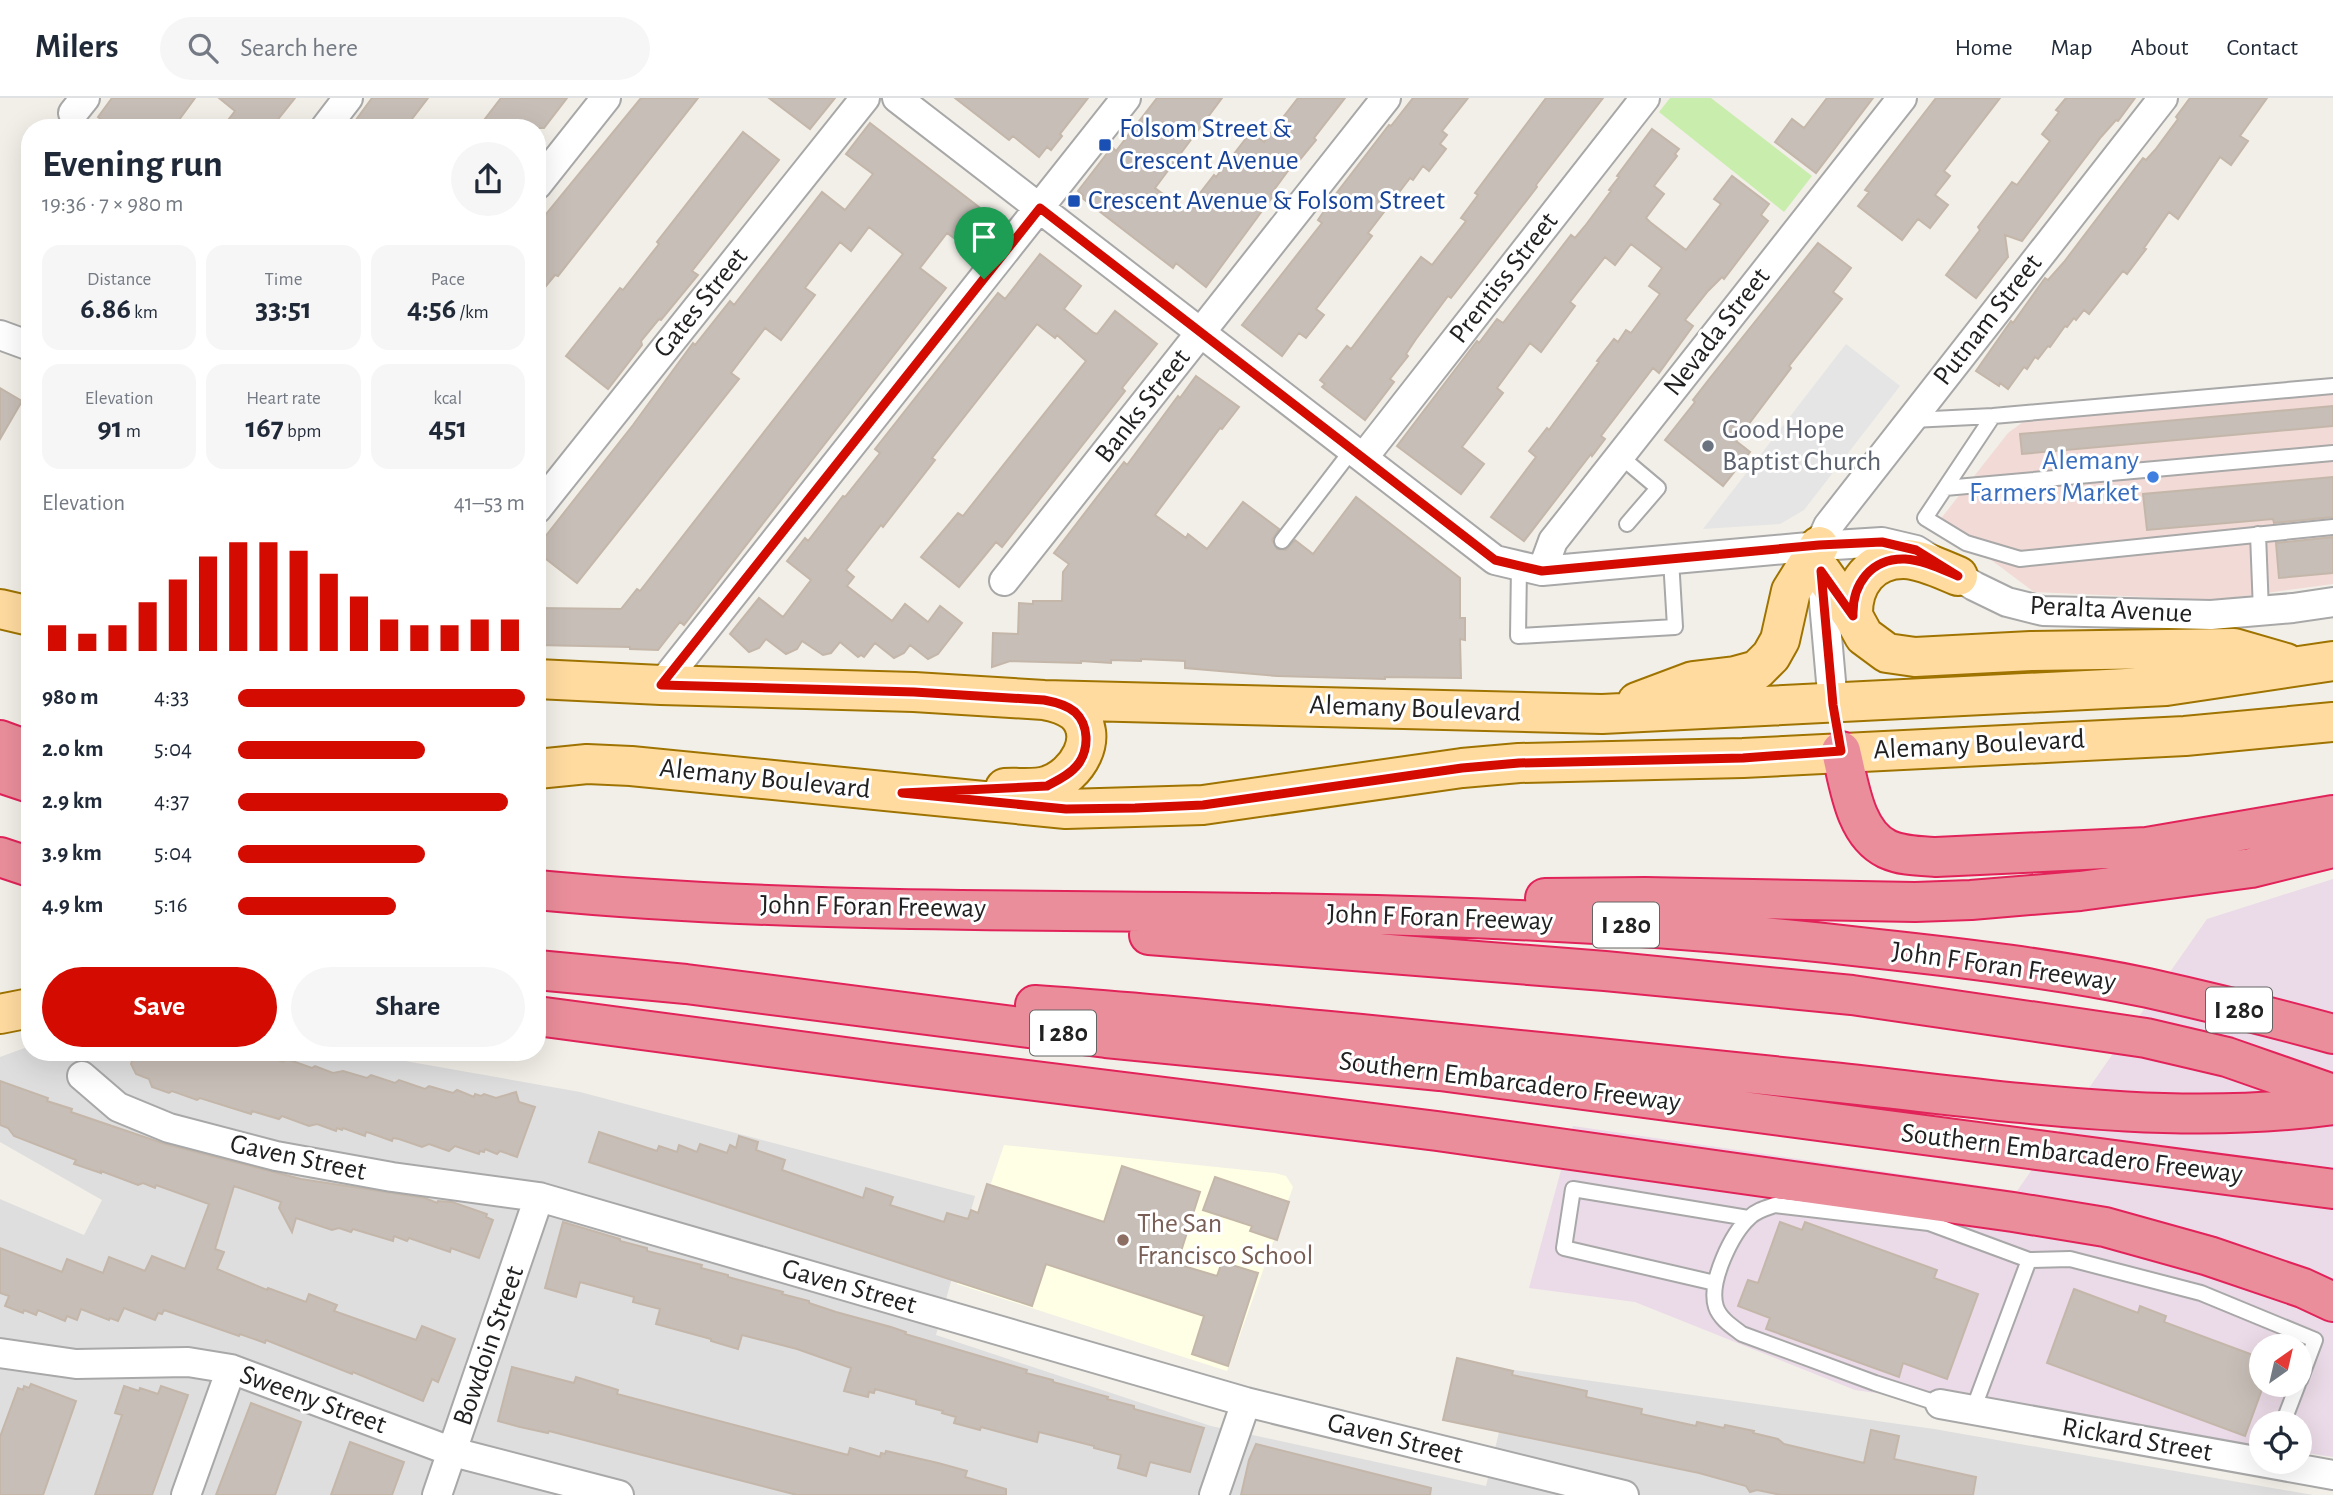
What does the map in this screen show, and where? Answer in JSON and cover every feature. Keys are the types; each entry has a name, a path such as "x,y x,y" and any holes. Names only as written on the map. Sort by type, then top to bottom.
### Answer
{"highway":[{"path":"0,740 21,748"},
{"path":"1841,751 1857,811 1868,834 1886,849 1907,855 2251,868 2333,848"},
{"path":"0,773 21,780"},
{"path":"1102,911 1592,897 1915,902 2027,896 2333,815"},
{"name":"John F Foran Freeway","path":"546,891 771,905 1387,915 1708,931 1977,960 2145,988 2333,1034"},
{"path":"771,905 1746,984 1852,995 2146,1038 2227,1057 2333,1094"},
{"path":"546,971 686,984 1102,1009 1442,1056 2146,1112 2224,1113 2299,1110 2333,1105"},
{"path":"546,1017 1437,1131 2013,1212 2105,1227 2209,1256 2303,1288 2333,1302"},
{"name":"Southern Embarcadero Freeway","path":"1442,1056 2333,1189"}],"main road":[{"path":"1602,714 1693,681 1735,676 1757,670 1771,656 1780,640 1791,591 1820,558 1864,636 1887,653 1916,657 2031,651 2234,648 2315,664"},
{"path":"1853,616 1855,590 1864,575 1891,561 1907,559 1958,576"},
{"path":"0,609 21,615"},
{"name":"Alemany Boulevard","path":"546,679 661,685 914,692 1044,700 1602,714 1833,705 2165,686 2315,664"},
{"path":"902,793 1047,786 1065,777 1079,763 1086,743 1085,726 1075,712 1044,700"},
{"path":"1833,705 1841,751"},
{"name":"Alemany Boulevard","path":"546,768 587,764 631,766 1066,809 1135,808 1203,805 1462,768 1519,763 1743,758 1841,751 2185,736 2333,722"},
{"path":"0,1014 21,1010"}],"street":[{"path":"331,119 348,98"},
{"path":"546,174 606,98"},
{"name":"Gates Street","path":"546,498 865,98"},
{"path":"897,98 1495,560 1530,569"},
{"path":"661,685 1126,98"},
{"name":"Banks Street","path":"1004,582 1386,98"},
{"name":"Prentiss Street","path":"1358,454 1645,98"},
{"name":"Nevada Street","path":"1530,569 1902,98"},
{"name":"Putnam Street","path":"1820,558 1828,526 2163,98"},
{"path":"0,334 21,342"},
{"name":"Peralta Avenue","path":"1530,569 1671,559 1820,558 1882,542 1916,550 1974,586 2007,602 2043,611 2211,615 2333,602"},
{"path":"1820,558 1833,705"},
{"name":"Gaven Street","path":"82,1076 118,1107 169,1128 276,1156 391,1177 539,1197 1246,1402 1624,1495"},
{"name":"Bowdoin Street","path":"437,1495 539,1197"},
{"name":"Sweeny Street","path":"0,1353 76,1364 188,1362 231,1369 453,1452 619,1495"},
{"path":"186,1495 231,1369"},
{"path":"1214,1495 1246,1402"},
{"name":"Rickard Street","path":"1940,1404 2249,1459"},
{"name":"Rickard Street","path":"2312,1471 2333,1475"}],"lane":[{"path":"1910,420 1993,416 2333,386"},
{"path":"1993,416 1925,518 1966,543 2020,559 2333,527"},
{"path":"1945,488 2333,453"},
{"path":"1282,541 1358,454"},
{"path":"1620,456 1658,488 1627,524"},
{"path":"2258,534 2261,611"},
{"path":"1530,569 1518,636 1675,627 1671,559"},
{"path":"1715,1283 1564,1248 1573,1189 1748,1218"},
{"path":"1940,1404 1742,1334 1725,1320 1716,1307 1715,1283 1719,1267 1748,1218 1759,1210 1775,1205 1929,1223 2029,1260 2070,1259 2201,1293 2300,1334"},
{"path":"1973,1410 2029,1260"}],"shaded area":[{"path":"1846,344 1900,386 1804,510 1780,524 1703,529"},
{"name":"Alemany Farmers Market","path":"2333,391 2333,584 2215,600 2034,592 1939,521 2008,433 2031,416"},
{"path":"2333,879 2333,1457 2312,1454 2312,1411 2249,1411 2249,1445 1855,1390 1635,1302 1529,1288 1573,1126 2017,1191 2207,919"},
{"path":"21,1049 21,1061 405,1061 580,1092 975,1196 936,1335 1211,1426 1486,1486 1514,1370 1934,1429 2313,1495 0,1495 0,1199 84,1235 102,1200 0,1142 0,1057"},
{"name":"The San Francisco School","path":"1004,1145 1286,1176 1293,1187 1227,1371 957,1284"}],"green space":[{"path":"1670,98 1711,98 1812,176 1784,212 1659,112"}],"building":[{"path":"112,98 195,98 180,119 98,117"},
{"path":"219,98 295,98 278,119 229,119 235,111"},
{"path":"372,98 428,98 412,119 357,119"},
{"path":"501,98 567,98 546,125 546,119 485,119"},
{"path":"641,98 698,98 558,276 555,275 546,286 546,214"},
{"path":"769,98 835,98 810,129"},
{"path":"955,98 1088,98 1051,150 1047,147 1039,157 1013,136 1009,140"},
{"path":"1157,98 1222,98 1155,188 1186,211 1251,132 1264,142 1298,98 1345,98 1314,138 1316,140 1298,162 1296,160 1206,287 1176,263 1173,268 1082,198 1083,195 1078,191 1112,147 1116,151"},
{"path":"1413,98 1468,98 1442,131 1447,135 1440,144 1446,149 1429,171 1423,166 1413,180 1410,178 1368,233 1372,236 1316,309 1324,315 1306,338 1299,333 1282,356 1242,325 1322,223 1318,220 1335,195"},
{"path":"1546,98 1603,98 1451,298 1448,296 1416,339 1406,354 1408,356 1390,379 1394,382 1365,420 1322,387 1325,384 1320,380 1347,346 1351,349 1421,257 1432,265 1466,221 1461,218 1478,195 1475,193"},
{"path":"1827,98 1873,98 1816,173 1775,142 1792,119 1804,128"},
{"path":"1936,98 2000,98 1944,171 1950,176 1935,195 1948,205 1930,228 1918,219 1902,240 1858,206 1869,192 1865,190"},
{"path":"2066,98 2135,98 2118,121 2101,137 2022,241 2005,235 2008,257 1976,298 1946,275 2012,182 2017,185 2050,141 2042,134"},
{"path":"2190,98 2267,98 2240,136 2248,141 2231,165 2220,157 2178,219 2169,212 2127,274 2123,271 2089,314 2084,310 2076,320 2074,318 2065,326 2050,347 2048,346 2038,359 2035,357 2027,369 2024,367 2008,389 1976,371 2045,278 2048,280 2064,262 2143,158 2146,160 2155,150"},
{"path":"870,123 997,221 973,252 947,233 920,268 946,288 684,625 680,622 658,650 546,645 546,608 621,609 637,589 640,591 903,254 869,227 851,251 840,242 805,288 815,295 781,340 765,328 731,373 739,379 577,583 546,559 546,536 693,343 695,345 730,301 734,305 822,192 845,210 873,174 846,154"},
{"path":"1652,129 1679,149 1675,154 1677,156 1654,186 1664,194 1646,218 1650,222 1686,250 1721,204 1714,199 1732,176 1769,204 1761,215 1768,221 1724,279 1722,277 1708,291 1685,320 1693,326 1659,373 1653,368 1601,436 1605,439 1524,541 1491,517 1536,457 1529,451 1547,428 1549,430 1599,362 1597,361 1614,339 1618,342 1626,330 1631,333 1660,294 1649,286 1662,268 1631,244 1615,265 1605,257 1570,302 1575,306 1541,352 1530,343 1497,388 1503,393 1462,447 1484,464 1461,494 1397,446 1477,341 1479,343 1497,319 1503,323 1571,235 1575,238 1585,226"},
{"path":"743,132 779,160 692,271 698,275 641,341 642,345 608,389 566,356 620,288 623,290"},
{"path":"1818,243 1851,268 1833,292 1842,299 1789,366 1791,368 1736,441 1750,452 1723,486 1665,440 1710,378"},
{"path":"1040,254 1081,286 1064,309 1094,333 1097,334 1115,311 1157,344 1122,388 1125,391 1002,547 996,542 959,587 921,557 958,513 963,516 1086,361 1057,335 1055,338 1037,324 932,458 935,460 883,527 881,525 846,570 854,577 847,586 892,621 905,604 928,622 940,606 962,623 938,654 928,659 910,645 904,653 894,658 875,643 864,657 858,657 840,642 831,653 823,655 802,641 797,649 786,654 766,639 759,648 749,652 730,634 759,598 783,617 811,580 787,561 805,538 808,541 880,453 875,449 998,293 1005,299"},
{"path":"1196,376 1239,407 1222,429 1220,428 1155,515 1186,538 1188,534 1207,549 1243,502 1279,529 1272,540 1277,549 1286,550 1295,540 1313,554 1356,497 1460,578 1460,618 1465,618 1465,640 1460,639 1461,678 1277,676 1185,668 1185,661 1141,659 1111,660 1111,663 1010,661 992,667 993,633 1018,634 1019,603 1062,601 1063,572 1069,564 1054,553 1124,462 1127,465"},
{"path":"0,388 21,403 0,439"},
{"path":"2333,406 2333,426 2022,454 2020,434"},
{"path":"2333,477 2333,517 2274,523 2273,519 2147,530 2143,494"},
{"path":"2333,537 2333,573 2279,578 2276,543"},
{"path":"132,1061 293,1061 333,1073 343,1071 367,1078 371,1075 395,1083 399,1080 425,1089 429,1086 453,1093 457,1090 474,1097 475,1094 484,1094 496,1098 516,1092 519,1102 535,1107 517,1157 485,1149 479,1154 455,1146 449,1151 429,1144 422,1147 399,1139 393,1138 392,1141 366,1132 365,1136 343,1128 337,1128 336,1131 317,1124 309,1126 282,1116 279,1119 252,1111 251,1114 200,1098 197,1100 172,1091 169,1093 152,1087 149,1079 136,1074"},
{"path":"0,1081 48,1098 47,1101 72,1109 71,1112 165,1144 301,1179 425,1198 437,1203 452,1202 487,1214 486,1217 493,1220 479,1258 451,1248 450,1252 409,1238 407,1241 394,1236 393,1241 353,1229 351,1232 339,1228 332,1230 296,1218 292,1232 279,1208 281,1202 234,1186 215,1249 224,1252 217,1269 267,1290 268,1288 306,1302 309,1294 337,1305 334,1311 416,1340 422,1326 455,1339 438,1382 432,1379 423,1401 266,1340 265,1343 240,1334 239,1336 164,1310 162,1314 158,1313 155,1320 124,1308 118,1321 81,1309 77,1320 67,1316 65,1321 38,1310 36,1315 5,1306 9,1296 0,1293 0,1248 62,1272 67,1259 103,1273 109,1257 145,1271 152,1256 185,1269 209,1204 156,1185 155,1188 143,1183 138,1185 74,1164 76,1160 14,1136 8,1128 0,1125"},
{"path":"599,1132 657,1151 659,1146 677,1152 679,1145 697,1152 700,1144 727,1153 730,1145 736,1148 739,1136 758,1142 756,1150 785,1160 782,1170 863,1198 866,1188 893,1197 890,1205 944,1222 947,1213 968,1219 971,1210 978,1213 987,1184 1104,1222 1122,1166 1200,1192 1177,1264 1217,1276 1222,1262 1258,1273 1228,1366 1192,1354 1204,1316 1046,1264 1032,1306 589,1162"},
{"path":"1215,1177 1289,1202 1277,1240 1250,1231 1252,1226 1203,1210"},
{"path":"563,1222 647,1248 647,1251 702,1265 701,1268 783,1292 782,1294 836,1312 1027,1370 1026,1373 1108,1397 1107,1399 1134,1406 1134,1409 1204,1428 1190,1472 1150,1462 1146,1476 1118,1468 1121,1455 1094,1446 1039,1432 1037,1442 981,1427 980,1430 954,1423 956,1417 916,1404 916,1400 875,1389 874,1393 869,1392 868,1397 844,1391 851,1368 797,1349 742,1335 738,1349 711,1341 656,1324 660,1309 633,1302 634,1297 580,1282 576,1297 545,1288"},
{"path":"1780,1222 1802,1230 1805,1222 1937,1270 1934,1278 1978,1294 1947,1379 1903,1363 1899,1377 1766,1329 1770,1318 1738,1306 1748,1280 1758,1283"},
{"path":"2074,1289 2138,1313 2140,1306 2166,1316 2164,1322 2249,1354 2249,1397 2259,1397 2254,1411 2249,1411 2249,1425 2245,1436 2047,1363"},
{"path":"1457,1358 1513,1371 1512,1375 1587,1391 1586,1397 1642,1409 1641,1414 1696,1426 1697,1422 1754,1431 1753,1433 1778,1439 1784,1444 1864,1463 1871,1430 1899,1436 1894,1459 1976,1477 1973,1495 1781,1495 1757,1490 1750,1492 1746,1486 1699,1473 1443,1420"},
{"path":"512,1367 574,1383 576,1377 618,1390 617,1394 848,1455 850,1448 880,1457 881,1453 885,1454 886,1451 938,1463 967,1471 965,1477 1006,1489 1006,1495 797,1495 549,1431 548,1433 520,1427 498,1421"},
{"path":"31,1384 76,1401 43,1495 0,1495 0,1437 18,1388 23,1390 24,1386 29,1388"},
{"path":"124,1386 158,1394 161,1386 188,1395 152,1495 95,1495 122,1415 115,1413"},
{"path":"251,1403 301,1422 275,1495 216,1495"},
{"path":"350,1442 404,1462 392,1495 331,1495"},
{"path":"1256,1444 1431,1488 1430,1495 1241,1495 1249,1460"}],"place":[{"name":"Folsom Street & Crescent Avenue","path":"1105,145"},
{"name":"Crescent Avenue & Folsom Street","path":"1074,201"},
{"name":"Good Hope Baptist Church","path":"1708,446"},
{"name":"Alemany Farmers Market","path":"2153,477"},
{"name":"The San Francisco School","path":"1123,1240"}],"route":[{"path":"1040,208 1495,560 1542,571 1819,545 1882,542 1916,550 1958,576 1907,559 1891,561 1864,575 1852,601 1853,616 1821,571 1833,705 1841,751 1743,758 1519,763 1462,768 1203,805 1066,809 902,793 1047,786 1065,777 1079,763 1086,743 1085,726 1075,712 1044,700 914,692 661,685 984,279 1040,208"}]}
